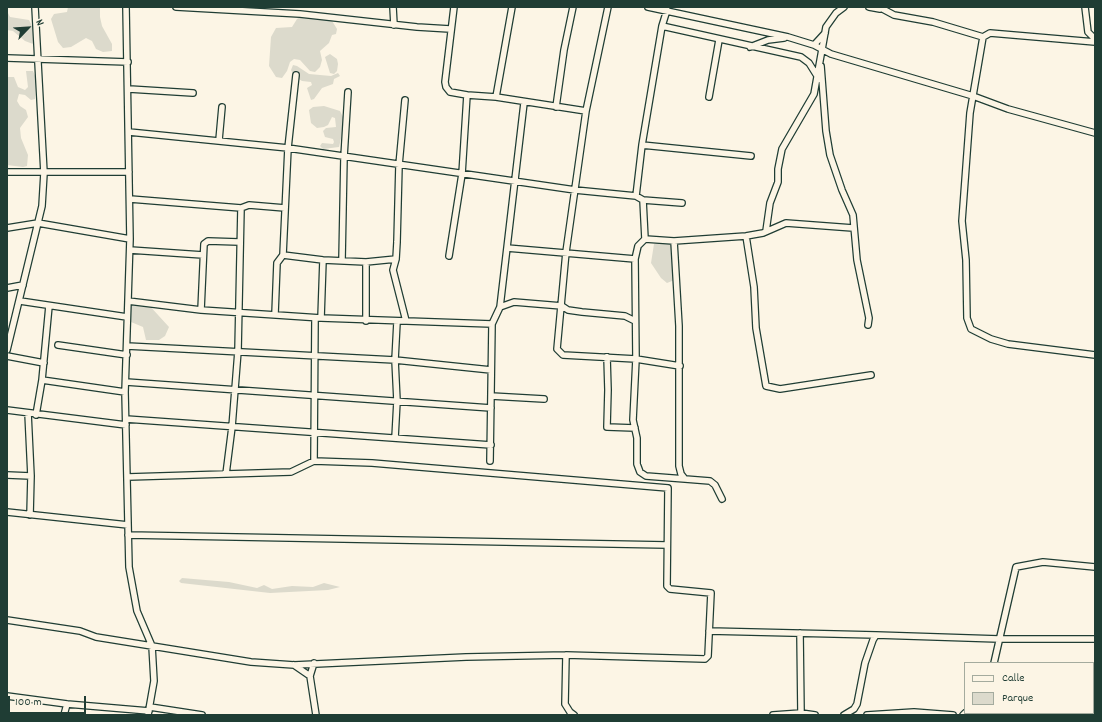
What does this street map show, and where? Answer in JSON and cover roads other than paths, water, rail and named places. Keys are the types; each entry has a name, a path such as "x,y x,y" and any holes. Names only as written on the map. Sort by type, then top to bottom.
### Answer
{"street":[{"path":"7,348 42,206 44,173 35,7"},
{"path":"126,7 129,89 130,199 126,382 128,535 130,578 137,611 152,646 154,681 149,711"},
{"path":"176,7 281,10 394,25 450,29"},
{"path":"393,7 394,25"},
{"path":"454,7 444,82 450,92 496,97 586,111"},
{"path":"496,97 512,7"},
{"path":"556,107 564,50 573,7"},
{"path":"608,7 586,111 566,252 562,306 557,344 559,353 563,355 636,358 680,366"},
{"path":"648,7 667,10 814,45 831,54 974,96 1008,109 1095,133"},
{"path":"766,231 770,203 778,182 778,169 782,149 814,94 821,66 825,33 830,19 842,8 850,7"},
{"path":"869,7 880,8 894,15 932,22 983,37 990,33 1095,42"},
{"path":"1085,7 1088,32 1095,39"},
{"path":"636,196 642,145 662,26 667,10"},
{"path":"662,26 719,40 801,57 809,63 823,86"},
{"path":"814,45 825,33"},
{"path":"983,37 974,96 962,197 962,221 966,260 966,312 970,326 991,340 1008,344 1095,355"},
{"path":"750,46 768,40 788,38"},
{"path":"709,97 719,40"},
{"path":"7,58 128,62"},
{"path":"821,66 826,132 830,155 842,190 853,215 857,260 869,318 868,325"},
{"path":"276,314 277,263 283,255 288,148 296,75"},
{"path":"129,89 193,93"},
{"path":"342,260 344,157 348,92"},
{"path":"449,256 462,174 467,95"},
{"path":"405,100 399,165 396,259 393,270 406,321"},
{"path":"490,461 492,324 500,307 502,294 524,102"},
{"path":"219,140 222,107"},
{"path":"129,132 288,148 575,190 636,196 643,200 682,203"},
{"path":"642,145 751,156"},
{"path":"7,172 129,172"},
{"path":"130,199 241,208 249,205 285,208"},
{"path":"643,200 645,239 636,249 635,259 636,358 633,420 640,472 646,476 710,481 715,485 722,499"},
{"path":"226,474 232,427 238,351 239,242 241,208"},
{"path":"645,239 674,241 746,236 766,231 786,223 795,222 816,226 853,228"},
{"path":"7,228 38,223 130,239"},
{"path":"746,236 754,287 756,328 766,386 780,389 871,375"},
{"path":"201,310 204,244 208,241 239,242"},
{"path":"674,241 680,366 679,466 681,474 685,479"},
{"path":"507,248 635,259"},
{"path":"130,250 203,255"},
{"path":"283,255 323,260 366,262 396,259"},
{"path":"314,461 315,355 323,260"},
{"path":"366,262 366,321"},
{"path":"7,288 23,285"},
{"path":"502,294 514,302"},
{"path":"20,300 49,306 127,317"},
{"path":"128,301 201,310 318,318 366,321 492,324"},
{"path":"500,307 514,302 562,306 568,310 625,316 635,321"},
{"path":"36,415 42,380 49,306"},
{"path":"395,438 397,401 395,360 397,322"},
{"path":"58,345 127,355"},
{"path":"127,346 395,360 491,370"},
{"path":"7,356 44,363"},
{"path":"606,357 608,390 607,427 635,428"},
{"path":"42,380 126,392"},
{"path":"126,382 491,408"},
{"path":"491,396 544,399"},
{"path":"7,410 36,415 126,422 232,427 491,445"},
{"path":"28,413 31,476 30,515"},
{"path":"128,477 291,472 314,461 419,467 668,488"},
{"path":"7,475 31,476"},
{"path":"7,620 80,631 96,637 251,662 294,665 473,656 566,655 706,659 709,652 711,593 668,588 667,544 669,478"},
{"path":"7,512 128,525"},
{"path":"128,535 667,544"},
{"path":"994,662 1016,567 1043,562 1095,567"},
{"path":"709,631 999,639 1095,639"},
{"path":"800,633 801,714"},
{"path":"844,715 854,709 857,704 865,663 876,635"},
{"path":"566,655 565,704 574,715"},
{"path":"314,663 310,676 316,715"},
{"path":"294,665 310,676"},
{"path":"7,696 68,704 202,715"},
{"path":"64,715 68,704"},
{"path":"867,715 914,712 953,715"},
{"path":"773,715 815,715"}]}
